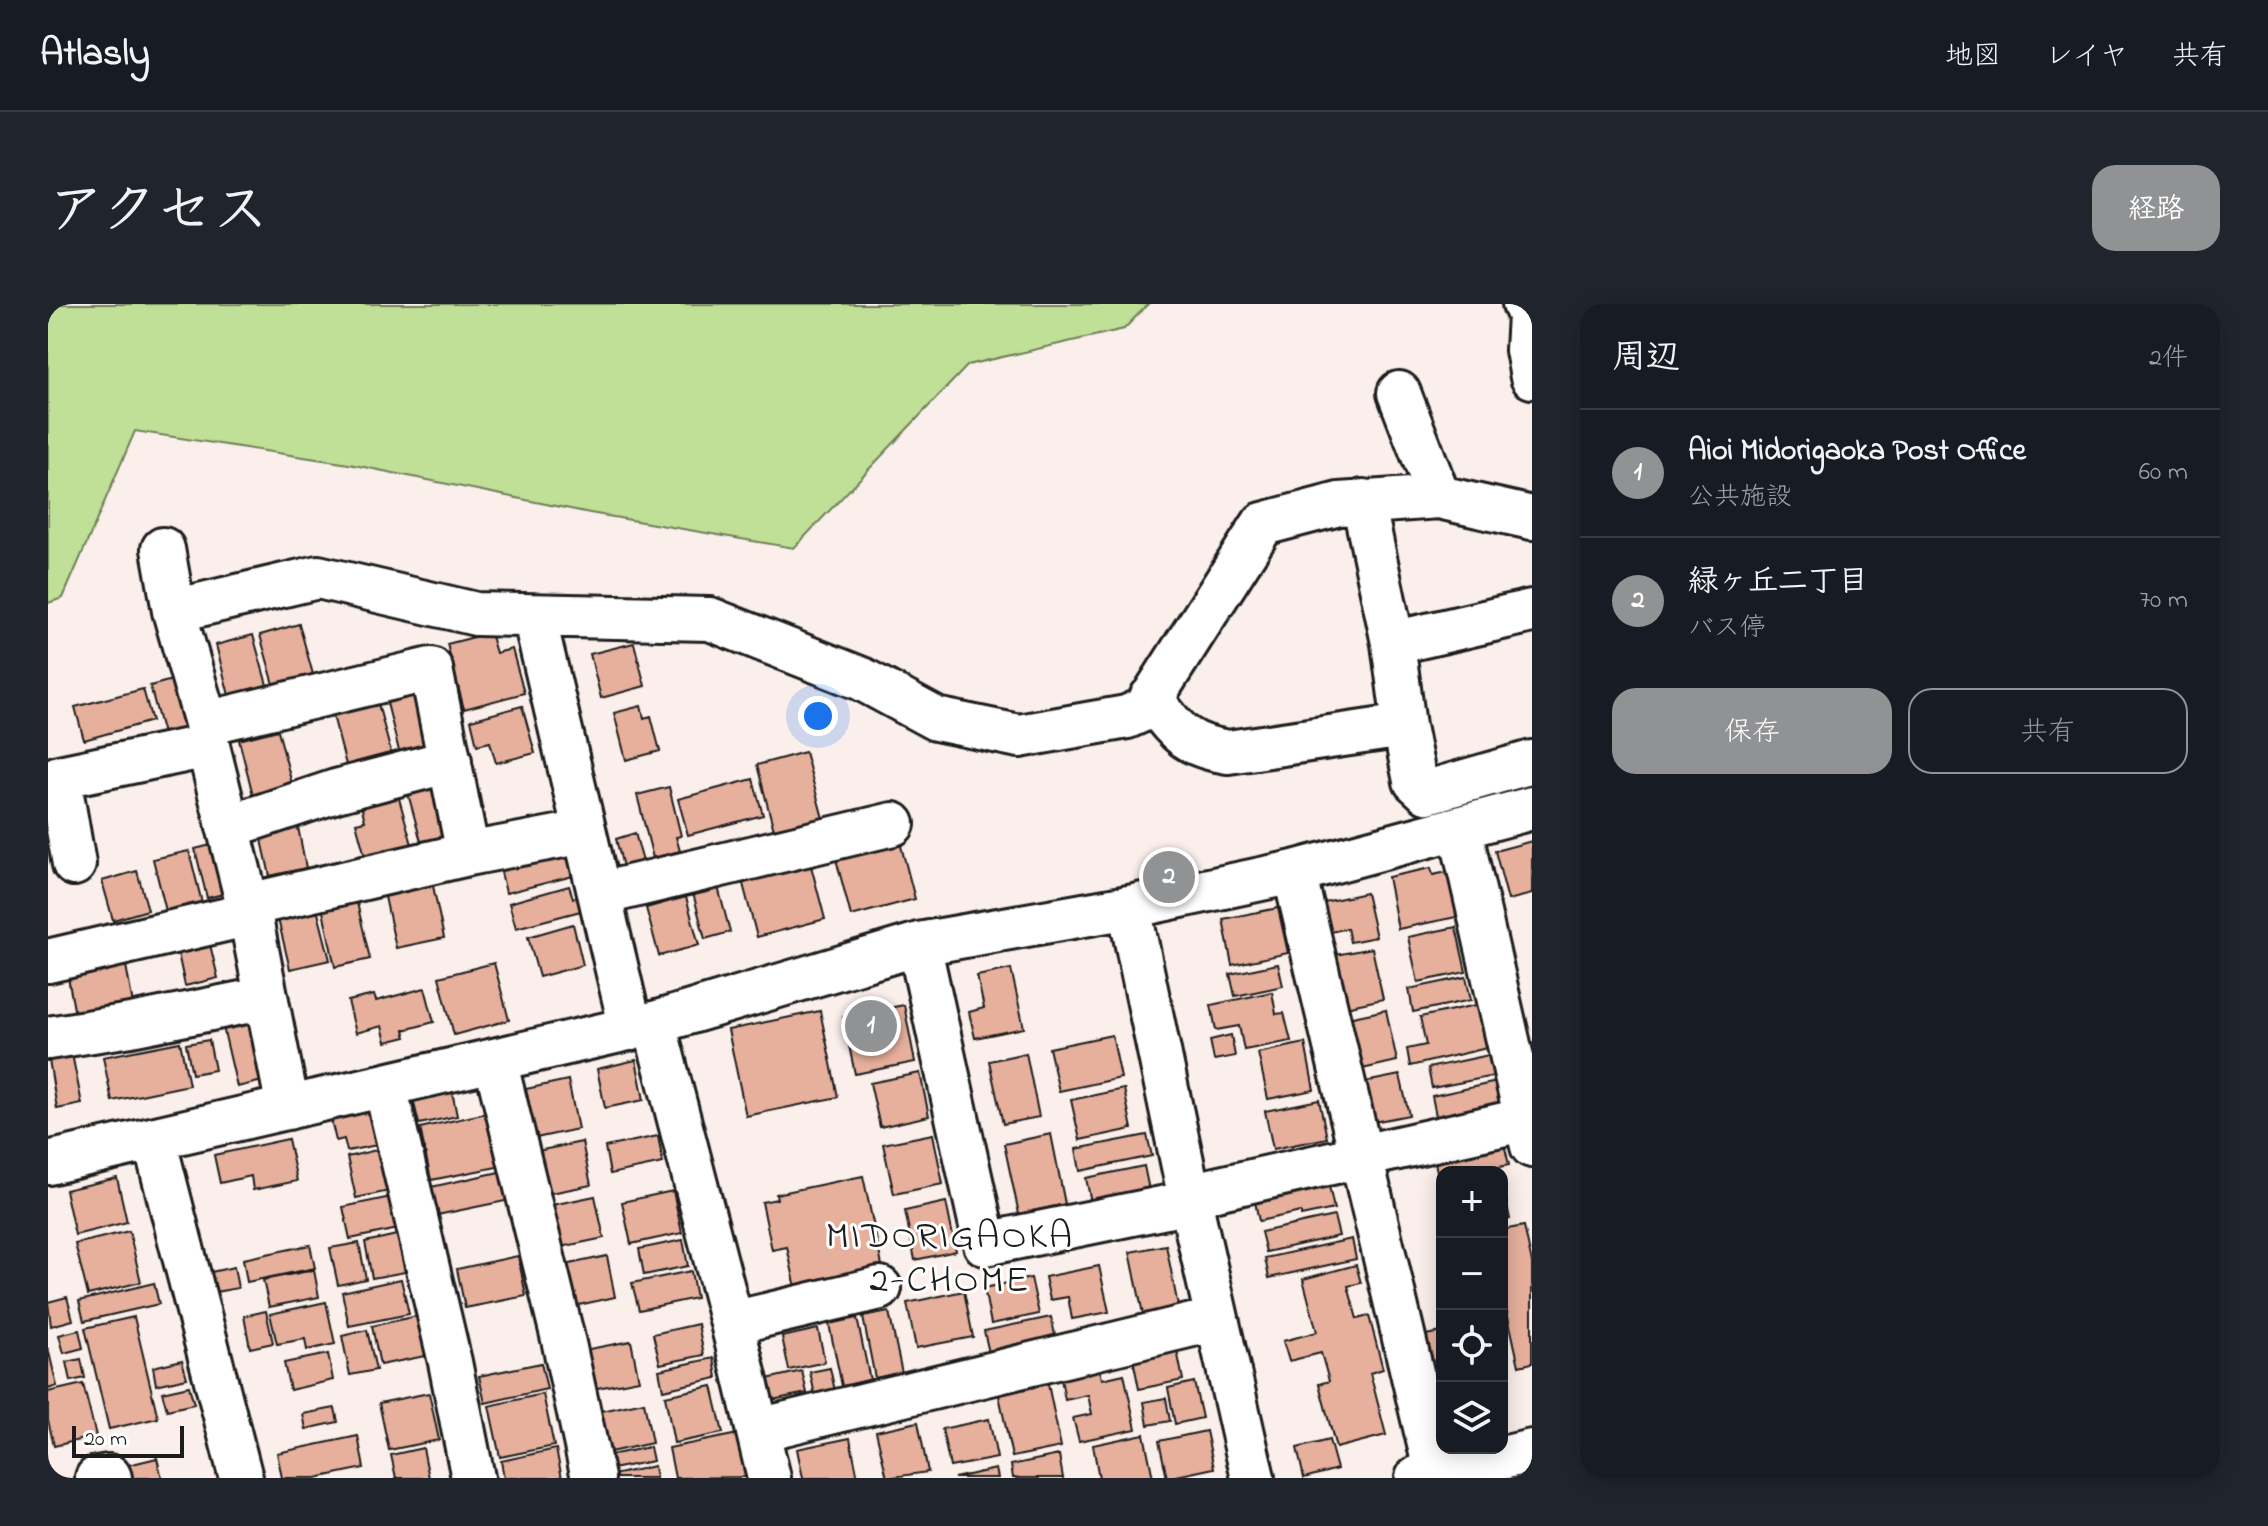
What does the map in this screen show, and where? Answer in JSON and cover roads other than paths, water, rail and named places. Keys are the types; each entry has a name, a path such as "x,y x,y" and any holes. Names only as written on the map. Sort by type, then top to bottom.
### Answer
{"street":[{"path":"1524,304 1529,315 1530,358"},
{"path":"1399,393 1439,497"},
{"path":"174,611 318,577 476,614 710,619 862,679 936,719 1019,736 1127,717 1145,709 1263,524 1339,504 1439,497 1532,518"},
{"path":"1363,501 1393,643 1415,781 1427,792 1532,762"},
{"path":"163,549 174,611 249,910 288,1108"},
{"path":"1393,643 1532,611"},
{"path":"534,616 600,894 732,1323 769,1478"},
{"path":"74,864 59,777 431,669 468,854"},
{"path":"1151,698 1182,738 1205,749 1228,752 1404,726"},
{"path":"228,827 336,791 450,761"},
{"path":"48,1163 642,1026 919,944 1129,907 1294,872 1532,808"},
{"path":"600,894 893,824"},
{"path":"919,944 985,1244 1190,1199 1361,1156 1530,1134 1460,829"},
{"path":"48,961 468,854 584,832"},
{"path":"1294,872 1361,1156 1426,1476 1532,1451"},
{"path":"1129,907 1253,1478"},
{"path":"48,1038 266,998"},
{"path":"495,1060 593,1478"},
{"path":"385,1086 450,1362 473,1478"},
{"path":"154,1139 241,1478"},
{"path":"732,1323 880,1288"},
{"path":"759,1430 1217,1319"},
{"path":"97,1478 110,1478"}],"place":[{"name":"緑ヶ丘二丁目","path":"1169,877"},
{"name":"Aioi Midorigaoka Post Office","path":"871,1026"}],"district":[{"name":"MIDORIGAOKA 2-CHOME","path":"950,1260"}]}
